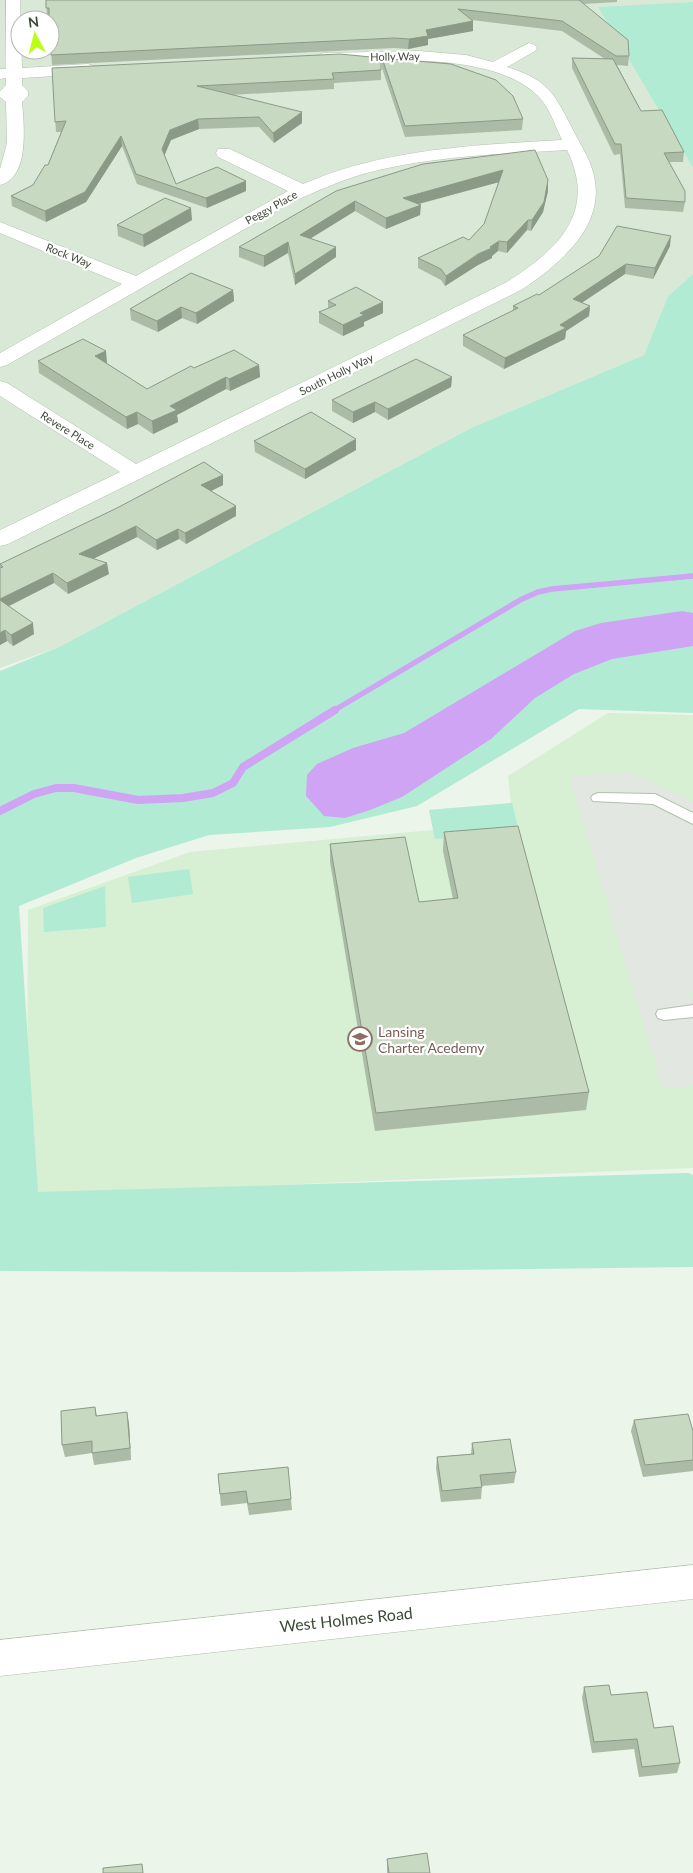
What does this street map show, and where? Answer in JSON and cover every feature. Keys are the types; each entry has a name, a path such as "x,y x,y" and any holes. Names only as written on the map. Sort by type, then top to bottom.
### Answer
{"street":[{"path":"0,1 13,0 10,83 14,158 10,168 0,180"},
{"path":"495,67 530,48"},
{"name":"Holly Way","path":"307,59 394,55 428,56 495,67 513,74 546,95 572,145"},
{"path":"10,83 102,69"},
{"name":"Peggy Place","path":"0,361 301,190 356,170 424,155 462,150 572,145"},
{"name":"South Holly Way","path":"0,539 514,286 541,269 568,244 584,217 587,194 584,173 572,145"},
{"path":"224,153 301,190"},
{"name":"Rock Way","path":"0,228 137,283"},
{"name":"Revere Place","path":"0,387 136,473"},
{"name":"West Holmes Road","path":"0,1658 693,1582"}],"lane":[{"path":"598,798 655,799 689,817"},
{"path":"664,1014 693,1011"}],"shaded area":[{"path":"0,0 693,0 693,2 599,8 693,168 693,274 668,296 644,355 471,428 59,647 0,668"},
{"path":"693,2 693,168 598,7"},
{"path":"693,274 693,713 579,709 417,806 330,827 209,835 136,858 19,906 38,1192 689,1173 693,1175 693,1267 289,1272 0,1271 0,671 59,647 471,428 644,355 668,296"},
{"path":"682,611 693,613 693,646 612,659 574,674 535,698 491,739 402,797 345,818 324,816 306,796 307,775 317,764 353,748 404,733 575,631 601,623"},
{"name":"Lansing Charter Acedemy","path":"608,713 693,715 693,1168 27,1195 28,910 190,852 433,830 429,810 511,803 508,776"},
{"path":"630,772 693,802 693,991 689,992 693,1005 693,1086 663,1088 570,777"},
{"path":"512,803 519,831 435,839 429,810"},
{"path":"189,869 193,894 132,903 128,877"},
{"path":"105,886 106,927 44,932 43,908"}],"building":[{"path":"46,0 579,0 628,40 629,56 616,56 562,21 458,9 473,21 426,30 428,36 409,39 394,38 60,55 60,10 49,10 49,8 46,8"},
{"path":"340,54 381,58 381,70 332,73 334,79 197,86 302,112 273,133 259,117 198,119 170,130 162,149 176,184 217,167 246,181 206,198 136,174 121,136 85,192 45,211 11,196 33,185 45,165 48,165 66,121 55,122 52,68"},
{"path":"382,58 451,64 496,80 513,96 523,119 405,126"},
{"path":"572,58 613,59 641,111 662,110 684,152 664,153 685,191 685,202 626,198 621,144 615,144"},
{"path":"535,150 548,180 544,202 532,220 528,220 507,242 499,241 490,247 492,248 478,254 446,276 441,269 418,258 463,237 469,240 484,224 503,170 403,198 421,205 386,218 355,201 300,235 336,247 295,274 288,242 264,256 239,247 336,191 423,164"},
{"path":"165,198 191,208 143,235 117,225"},
{"path":"617,226 671,236 655,268 626,264 573,299 590,306 560,325 566,328 505,358 463,335 518,308 513,306 537,294 539,295 599,256"},
{"path":"191,273 233,290 196,313 181,307 157,321 130,309"},
{"path":"356,287 383,302 360,313 364,315 343,325 319,312 336,305 328,301"},
{"path":"83,339 106,351 95,356 147,389 191,366 194,368 234,350 259,365 229,379 226,377 170,406 177,410 152,421 137,412 126,417 38,361"},
{"path":"416,359 452,377 388,409 375,402 353,412 332,400"},
{"path":"311,412 356,439 305,469 254,441"},
{"path":"204,462 223,475 201,485 236,506 185,533 178,529 156,540 136,526 79,554 107,563 67,583 53,573 0,599 0,568 3,567 0,564 117,508"},
{"path":"0,600 33,623 11,635 5,630 0,633"},
{"path":"518,826 589,1092 376,1113 330,844 405,837 419,902 458,898 444,832"},
{"path":"95,1407 96,1416 127,1412 130,1448 92,1453 92,1441 62,1445 61,1411"},
{"path":"688,1414 693,1431 693,1460 645,1465 634,1420"},
{"path":"510,1439 516,1472 480,1475 482,1487 442,1491 437,1457 474,1454 472,1443"},
{"path":"288,1467 291,1499 248,1504 246,1491 220,1494 218,1474"},
{"path":"609,1685 611,1695 647,1692 654,1728 673,1726 680,1763 642,1767 637,1739 594,1742 584,1687"},
{"path":"427,1853 430,1873 389,1873 387,1859"},
{"path":"142,1864 143,1873 103,1873 103,1868"}],"waterway":[{"path":"333,711 522,599 538,592 552,589 693,576"},
{"path":"0,811 34,794 56,788 74,788 138,800 183,798 213,793 233,783 243,767 335,710"}],"place":[{"name":"Lansing Charter Acedemy","path":"360,1039"}]}
